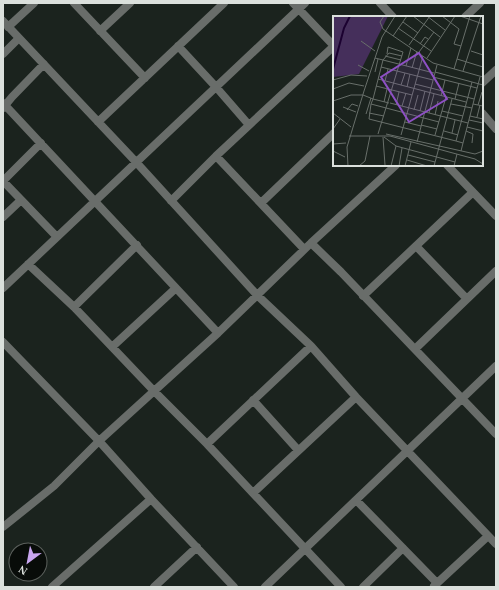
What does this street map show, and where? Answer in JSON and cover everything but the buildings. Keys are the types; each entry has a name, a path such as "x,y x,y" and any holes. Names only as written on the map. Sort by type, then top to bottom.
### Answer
{"street":[{"path":"34,3 6,24 136,162 170,201 258,295 311,346 356,397 496,544"},
{"path":"74,3 145,78"},
{"path":"100,31 130,3"},
{"path":"98,122 224,3"},
{"path":"381,3 392,16"},
{"path":"466,16 480,3"},
{"path":"3,287 216,87 299,5 333,45"},
{"path":"3,54 19,38"},
{"path":"178,46 249,125"},
{"path":"170,201 333,47"},
{"path":"44,64 4,106 95,200 218,333"},
{"path":"483,82 496,70"},
{"path":"483,114 496,129"},
{"path":"261,203 333,134"},
{"path":"41,143 3,181 56,237"},
{"path":"216,156 304,250"},
{"path":"3,527 54,486 99,441 218,333 311,243 395,166"},
{"path":"448,166 496,216"},
{"path":"363,296 473,192"},
{"path":"5,212 21,200"},
{"path":"311,243 496,434"},
{"path":"74,307 137,245"},
{"path":"416,246 467,299"},
{"path":"28,264 74,307 207,444 341,587"},
{"path":"415,349 496,271"},
{"path":"112,347 176,288"},
{"path":"3,342 99,441 234,587"},
{"path":"207,444 311,346"},
{"path":"265,587 496,366"},
{"path":"253,493 356,397"},
{"path":"253,400 298,450"},
{"path":"52,587 151,499"},
{"path":"356,500 403,548 435,585 488,536"},
{"path":"154,587 197,547"},
{"path":"363,587 403,548"}]}
